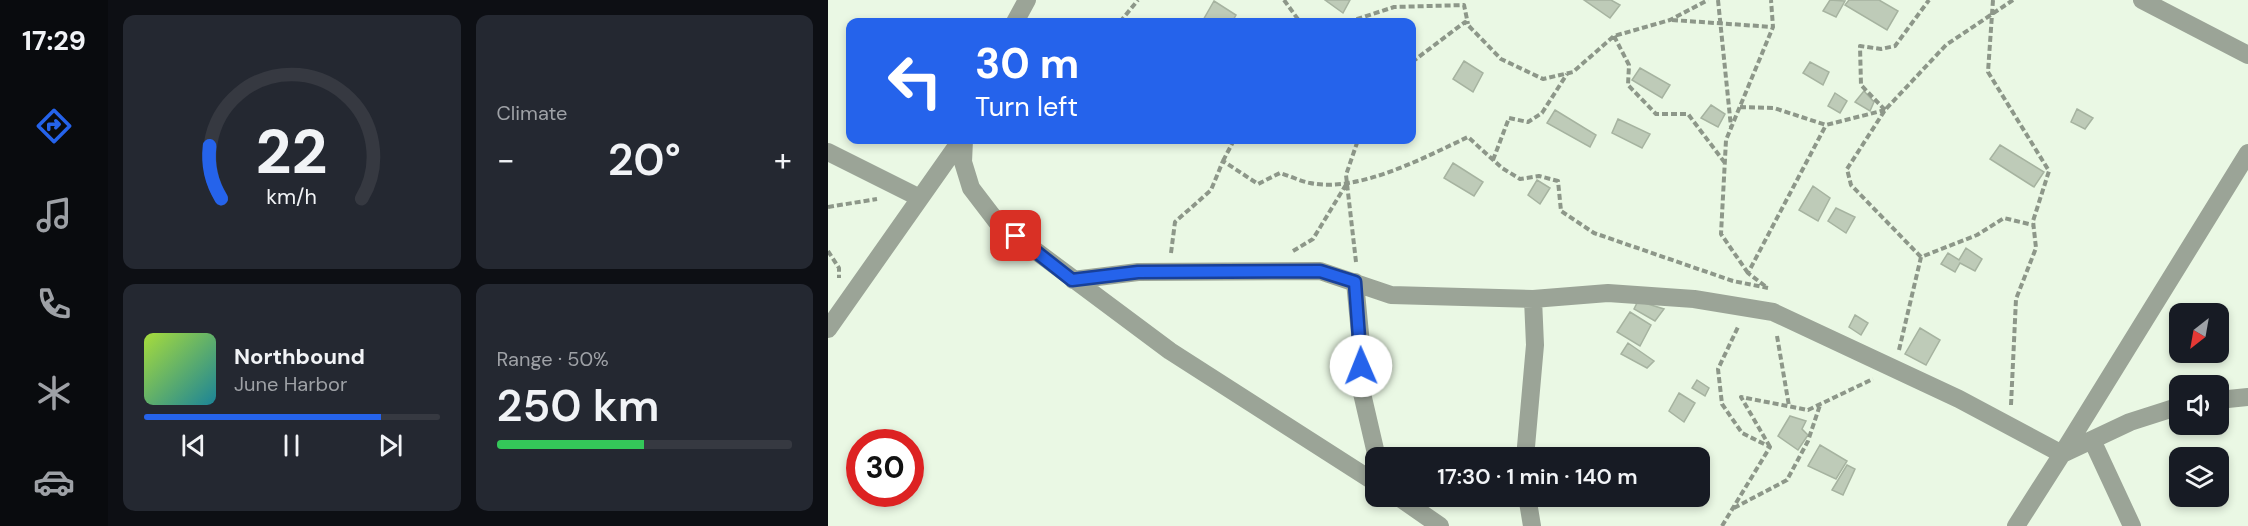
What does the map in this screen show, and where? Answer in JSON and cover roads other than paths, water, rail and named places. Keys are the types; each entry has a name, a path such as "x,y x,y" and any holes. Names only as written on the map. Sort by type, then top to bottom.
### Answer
{"street":[{"path":"1018,18 1027,0"},
{"path":"2142,0 2248,55"},
{"path":"828,329 915,196 959,144"},
{"path":"962,144 963,162 971,188 997,222 1170,351 1365,476"},
{"path":"828,152 915,196"},
{"path":"2016,526 2248,153"},
{"path":"1072,280 1138,272 1320,271 1391,295 1533,299 1608,293 1694,299 1773,312 1895,369 2062,454"},
{"path":"1357,283 1361,389 1374,447"},
{"path":"1526,447 1535,345 1533,299"},
{"path":"2229,399 2248,397"},
{"path":"2062,454 2130,422 2169,410"},
{"path":"2092,440 2132,526"},
{"path":"1412,507 1440,526"},
{"path":"1529,507 1532,526"}]}
